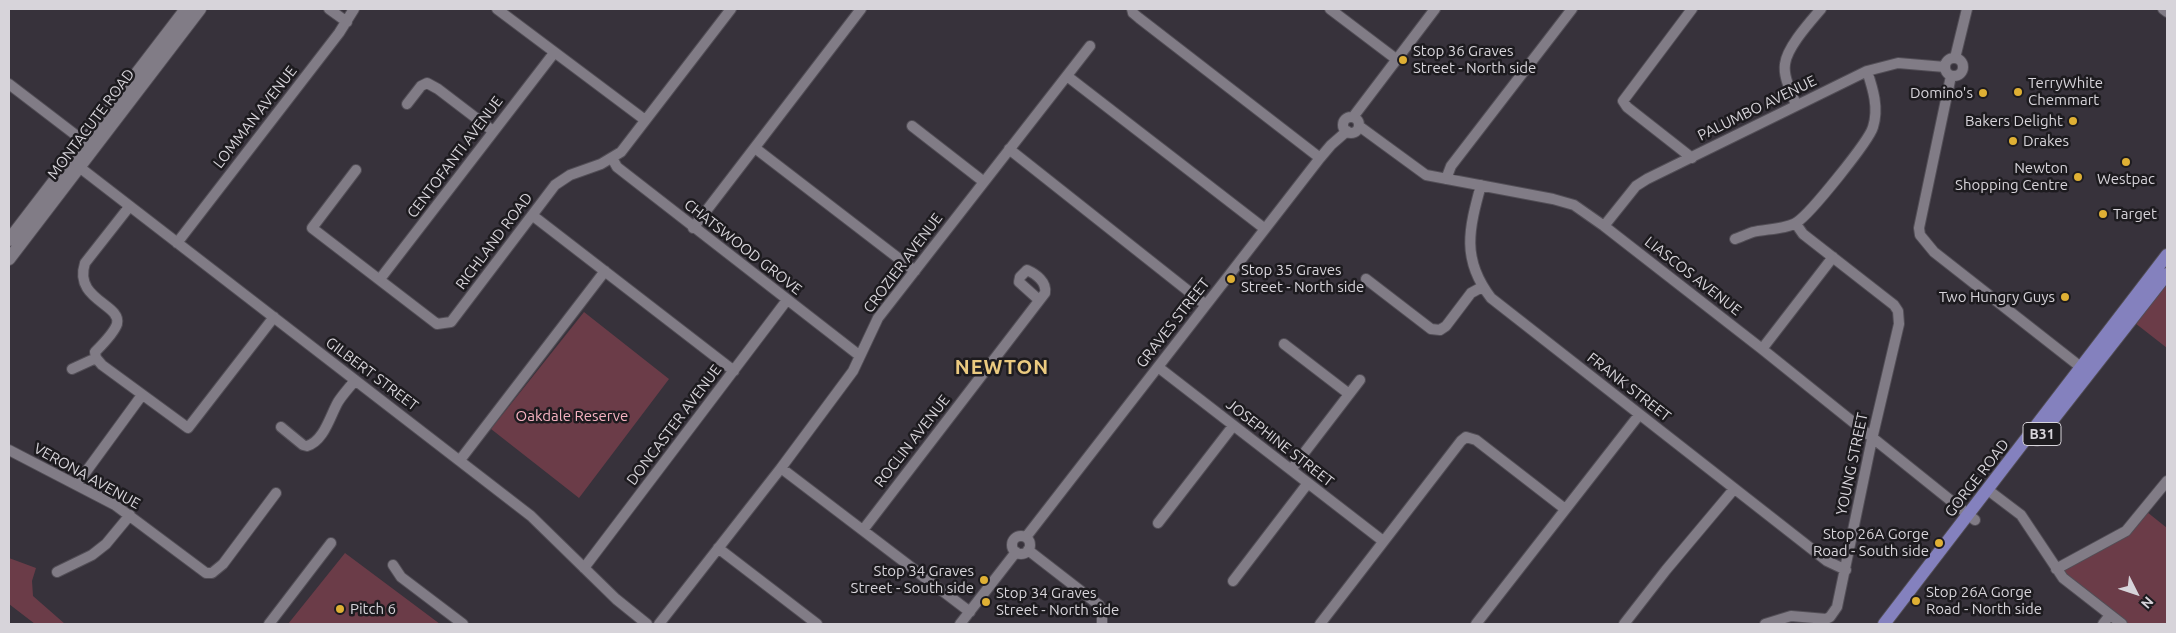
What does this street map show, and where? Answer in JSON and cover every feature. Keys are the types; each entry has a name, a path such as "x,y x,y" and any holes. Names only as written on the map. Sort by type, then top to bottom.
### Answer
{"main road":[{"name":"MONTACUTE ROAD","path":"88,145 186,9"},
{"name":"MONTACUTE ROAD","path":"11,248 88,145 200,9"},
{"name":"GORGE ROAD","path":"2086,371 2167,255"},
{"name":"GORGE ROAD","path":"1895,624 1991,492 2086,371 2167,274"},
{"name":"GORGE ROAD","path":"1884,624 1972,517"}],"street":[{"path":"329,9 347,22"},
{"name":"LOMMAN AVENUE","path":"177,243 347,22 354,9"},
{"path":"497,9 645,120"},
{"name":"RICHLAND ROAD","path":"356,170 312,228 437,324 451,322 561,180 612,158 621,152 731,9"},
{"path":"693,228 861,9"},
{"path":"1132,9 1133,13 1320,158"},
{"path":"1330,9 1396,60"},
{"path":"1356,122 1396,60 1436,9"},
{"path":"1446,179 1451,166 1572,9"},
{"path":"1692,9 1623,100 1627,106 1692,158"},
{"path":"1796,105 1787,80 1785,63 1792,48 1821,9"},
{"path":"1955,58 1967,9"},
{"path":"2163,9 2167,12"},
{"name":"CROZIER AVENUE","path":"659,624 781,468 853,371 878,318 1090,46"},
{"name":"CENTOFANTI AVENUE","path":"380,279 554,53"},
{"path":"1955,58 1962,63 1963,70 1959,75 1952,76 1946,71 1945,66 1947,61 1955,58"},
{"name":"PALUMBO AVENUE","path":"1604,226 1636,186 1647,179 1867,71 1898,63 1945,66"},
{"path":"1735,239 1751,233 1796,224 1809,213 1863,146 1873,129 1875,101 1867,71"},
{"path":"1068,76 1265,229"},
{"path":"1952,76 1919,228 1920,235 1934,252 2086,371"},
{"path":"9,84 88,145"},
{"path":"407,104 420,86 427,84 438,89 493,131"},
{"name":"GRAVES STREET","path":"1026,537 1330,145 1347,131 1344,128 1344,122 1348,118 1356,122"},
{"name":"LIASCOS AVENUE","path":"1356,122 1426,175 1564,201 1574,205 1604,226 1762,349 1872,439 1972,517"},
{"path":"912,126 984,182"},
{"path":"755,148 915,271"},
{"path":"1009,149 1206,304"},
{"name":"CHATSWOOD GROVE","path":"612,158 617,168 860,356"},
{"name":"GILBERT STREET","path":"74,163 531,516 616,599 647,624"},
{"name":"FRANK STREET","path":"1481,185 1470,228 1470,240 1472,262 1482,287 1491,298 1827,561 1846,570"},
{"path":"72,369 96,355 115,326 116,318 114,312 90,292 85,284 82,272 85,263 129,207"},
{"path":"532,215 734,371"},
{"path":"1762,349 1833,257 1803,234 1796,224"},
{"name":"YOUNG STREET","path":"1765,624 1791,616 1830,617 1837,606 1872,439 1899,324 1898,311 1888,299 1833,257"},
{"path":"460,460 605,271"},
{"path":"1366,278 1431,329 1440,330 1446,326 1471,294 1482,287"},
{"name":"DONCASTER AVENUE","path":"584,568 787,300"},
{"name":"ROCLIN AVENUE","path":"863,530 1039,300"},
{"path":"96,355 102,365 188,428 274,317"},
{"path":"1284,344 1349,394"},
{"name":"JOSEPHINE STREET","path":"1158,368 1383,542"},
{"path":"281,427 304,445 310,446 327,426 338,403 356,380"},
{"path":"1291,470 1360,380"},
{"path":"77,484 142,395"},
{"path":"1476,624 1639,415"},
{"path":"1158,523 1233,426"},
{"path":"1320,624 1461,440 1466,438 1476,440 1565,509"},
{"name":"VERONA AVENUE","path":"9,450 77,484 130,515 206,573 212,573 223,564 276,493"},
{"path":"781,468 970,612"},
{"path":"2056,569 2126,531 2167,481"},
{"path":"1233,581 1308,483"},
{"path":"1624,624 1666,570 1734,489"},
{"path":"1991,492 2020,514 2029,524 2056,569 2069,583 2122,624"},
{"path":"57,572 92,555 106,544 130,515"},
{"path":"1018,536 1026,537 1030,542 1028,550 1023,554 1016,552 1012,546 1013,540 1018,536"},
{"path":"269,624 331,543"},
{"path":"718,548 817,624"},
{"path":"1028,550 1099,605 1102,612 1102,624"},
{"path":"960,624 1016,552"},
{"path":"392,564 400,577 463,624"},
{"path":"2103,624 2110,615"}],"green space":[{"path":"2167,281 2167,348 2135,323"},
{"name":"Oakdale Reserve","path":"584,312 669,379 579,498 491,429"},
{"path":"2147,512 2167,528 2167,624 2128,624 2080,588 2062,570"},
{"path":"345,553 440,624 288,624"},
{"path":"9,558 36,568 32,581 33,596 65,624 35,624 9,604"}],"place":[{"name":"Stop 36 Graves Street - North side","path":"1403,60"},
{"name":"TerryWhite Chemmart","path":"2018,92"},
{"name":"Domino's","path":"1983,93"},
{"name":"Bakers Delight","path":"2073,121"},
{"name":"Drakes","path":"2013,141"},
{"name":"Westpac","path":"2126,162"},
{"name":"Newton Shopping Centre","path":"2078,177"},
{"name":"Target","path":"2103,214"},
{"name":"Stop 35 Graves Street - North side","path":"1231,279"},
{"name":"Two Hungry Guys","path":"2065,297"},
{"name":"Stop 26A Gorge Road - South side","path":"1939,543"},
{"name":"Stop 34 Graves Street - South side","path":"984,580"},
{"name":"Stop 26A Gorge Road - North side","path":"1916,601"},
{"name":"Stop 34 Graves Street - North side","path":"986,602"},
{"name":"Pitch 6","path":"340,609"}],"district":[{"name":"NEWTON","path":"1002,367"}]}
